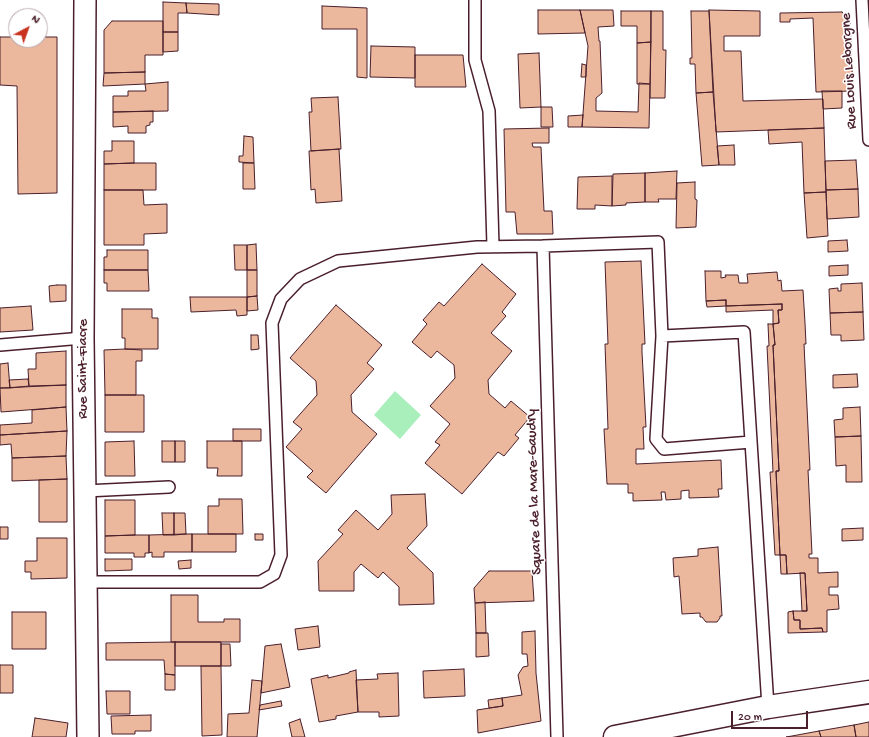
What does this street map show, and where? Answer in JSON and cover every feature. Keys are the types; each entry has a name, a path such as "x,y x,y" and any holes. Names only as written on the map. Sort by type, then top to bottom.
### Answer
{"street":[{"name":"Rue Saint-Fiacre","path":"85,0 84,338 88,737"},
{"path":"615,737 768,707 869,692"}],"lane":[{"path":"475,0 475,60 489,111 493,246"},
{"name":"Rue Louis Leborgne","path":"862,0 869,140"},
{"path":"86,582 260,582 274,574 281,555 272,323 281,298 300,279 338,261 493,246 544,246 658,242 662,336 656,439 664,449 751,442"},
{"name":"Square de la Mare-Gaudry","path":"544,246 557,737"},
{"path":"662,336 744,332 768,707"},
{"path":"0,345 84,338"},
{"path":"85,491 169,487"}],"green space":[{"path":"395,391 421,415 400,439 374,415"}],"building":[{"path":"163,2 186,3 187,13 178,13 178,32 163,32"},
{"path":"186,3 219,4 219,15 187,13"},
{"path":"322,6 367,8 367,78 357,77 357,29 322,29"},
{"path":"538,10 580,10 585,33 538,34"},
{"path":"580,10 613,10 614,26 598,27 602,93 596,98 596,111 638,112 639,83 650,84 649,128 582,127 588,46"},
{"path":"709,10 760,11 760,36 724,36 724,51 741,51 743,101 823,99 824,128 716,132"},
{"path":"621,11 651,11 651,42 637,43 637,26 621,26"},
{"path":"651,11 663,11 663,50 666,50 665,98 650,98"},
{"path":"691,11 709,11 713,92 696,93 695,64 690,64 690,58 692,58"},
{"path":"842,12 850,20 853,91 816,92 813,18 790,19 790,22 780,22 780,13"},
{"path":"112,21 163,21 163,55 145,55 145,72 104,73 104,30"},
{"path":"163,32 178,32 178,51 163,52"},
{"path":"0,37 8,37 8,48 48,48 48,37 57,37 57,193 18,194 17,86 0,85"},
{"path":"651,42 650,84 637,84 637,43"},
{"path":"371,46 415,47 415,78 370,77"},
{"path":"539,53 541,107 520,108 518,54"},
{"path":"415,55 463,55 466,87 415,87"},
{"path":"582,64 586,65 586,77 581,77"},
{"path":"145,72 145,84 103,86 104,73"},
{"path":"168,82 168,111 113,112 113,96 128,96 128,91 146,91 145,84"},
{"path":"822,91 842,91 842,108 823,109"},
{"path":"713,92 719,165 702,166 696,93"},
{"path":"338,97 341,149 311,151 309,112 312,112 311,98"},
{"path":"541,107 552,107 553,127 541,127"},
{"path":"153,111 153,122 150,122 150,125 146,126 146,133 128,133 128,126 113,127 113,112"},
{"path":"583,115 582,127 568,127 568,116"},
{"path":"549,128 549,143 532,143 533,147 541,147 544,211 552,211 553,234 517,234 515,212 506,212 504,129"},
{"path":"824,128 826,192 804,193 802,142 769,144 768,130"},
{"path":"244,136 253,137 254,163 239,162 239,156 243,156"},
{"path":"112,141 134,141 134,163 104,164 104,151 112,151"},
{"path":"734,145 735,165 719,165 717,146"},
{"path":"339,149 342,201 316,203 315,189 311,190 309,151"},
{"path":"856,160 858,189 826,190 825,161"},
{"path":"156,163 156,190 104,190 104,164"},
{"path":"243,163 254,163 255,189 243,189"},
{"path":"677,171 676,199 658,199 659,202 645,202 645,173"},
{"path":"645,173 645,202 626,203 626,205 612,206 613,174"},
{"path":"612,176 612,206 595,205 595,209 577,209 578,177"},
{"path":"695,182 695,199 697,200 696,227 676,228 677,183"},
{"path":"858,189 859,217 827,219 826,190"},
{"path":"104,190 143,190 144,205 167,204 167,233 144,234 144,245 104,245"},
{"path":"826,192 828,236 807,238 804,193"},
{"path":"847,240 848,251 828,252 828,241"},
{"path":"256,244 257,270 247,270 247,245"},
{"path":"234,245 247,245 247,270 235,270"},
{"path":"107,250 148,250 148,270 104,270 104,257 107,257"},
{"path":"641,261 645,344 642,344 642,352 646,427 643,427 644,449 636,449 636,464 721,460 722,489 718,489 719,497 689,498 689,490 681,491 681,499 666,500 665,492 661,492 662,500 633,501 633,493 628,493 628,484 607,484 604,429 608,429 605,344 608,344 605,262"},
{"path":"482,264 516,294 502,312 506,316 491,333 512,351 488,380 489,394 505,408 511,401 530,417 515,435 519,438 504,456 498,452 462,494 425,463 440,445 435,442 450,424 430,406 455,378 454,365 437,351 431,358 412,342 427,324 423,320 439,302 444,306"},
{"path":"848,265 848,275 829,276 829,266"},
{"path":"104,270 148,270 149,291 107,291 107,283 104,283"},
{"path":"247,270 257,270 257,296 247,297"},
{"path":"705,271 721,271 721,278 726,277 725,275 738,275 739,283 748,283 747,274 777,272 778,281 781,280 782,291 803,290 812,554 809,554 809,558 818,558 818,573 838,572 838,587 829,587 829,595 838,595 839,609 827,610 827,632 823,632 822,628 800,629 800,620 794,620 793,611 807,611 805,573 787,574 786,555 780,555 776,471 779,471 773,324 779,323 778,310 782,310 782,304 726,306 726,300 706,301"},
{"path":"862,283 863,312 830,313 829,289 838,288 838,291 841,291 841,284"},
{"path":"66,285 66,301 50,302 49,286"},
{"path":"257,296 258,310 247,311 247,297"},
{"path":"190,297 247,297 247,315 237,316 236,310 191,312"},
{"path":"726,300 726,306 707,307 706,301"},
{"path":"782,304 782,310 778,310 779,323 773,324 773,310 726,312 726,306"},
{"path":"336,305 382,345 367,363 374,369 351,395 352,412 377,434 326,493 307,477 313,471 286,447 302,429 293,422 317,395 316,381 290,358"},
{"path":"31,306 33,330 0,332 0,308"},
{"path":"122,309 152,309 152,318 158,318 158,349 125,349 125,338 122,338"},
{"path":"863,312 864,340 841,341 841,335 831,335 830,313"},
{"path":"768,324 773,324 775,345 773,345 779,471 776,471 780,555 775,555 770,472 773,472 767,346 769,346"},
{"path":"251,335 258,335 259,349 251,350"},
{"path":"104,350 142,350 142,361 136,361 136,395 105,395"},
{"path":"66,351 66,385 29,386 28,369 36,369 36,353"},
{"path":"8,363 10,388 0,388 0,364"},
{"path":"857,374 858,387 833,388 833,375"},
{"path":"28,379 29,386 10,388 9,380"},
{"path":"66,385 66,407 1,412 0,388"},
{"path":"105,395 144,395 144,432 105,432"},
{"path":"66,407 67,431 0,435 0,425 32,423 32,410"},
{"path":"860,407 861,436 835,437 834,420 843,419 843,408"},
{"path":"233,429 261,429 261,441 233,441"},
{"path":"67,431 66,456 12,458 11,444 0,445 0,435"},
{"path":"861,436 862,482 846,482 846,465 836,466 835,437"},
{"path":"134,441 135,476 105,476 105,442"},
{"path":"162,441 175,441 175,462 162,462"},
{"path":"175,441 185,441 185,462 175,462"},
{"path":"207,441 242,441 242,476 217,476 218,468 207,468"},
{"path":"66,456 67,479 12,481 12,458"},
{"path":"67,479 67,522 39,522 39,480"},
{"path":"425,494 427,526 407,548 433,573 434,604 399,605 399,587 383,572 378,578 361,564 354,572 354,591 319,591 318,561 343,534 338,530 356,510 378,530 392,514 391,495"},
{"path":"219,499 242,499 243,534 208,534 208,506 219,506"},
{"path":"105,500 135,500 135,535 105,536"},
{"path":"162,513 174,513 174,535 163,535"},
{"path":"174,513 185,513 186,534 174,535"},
{"path":"0,527 8,527 8,539 0,539"},
{"path":"863,528 863,540 842,541 842,529"},
{"path":"192,534 192,552 164,552 164,557 152,557 152,552 149,553 149,535"},
{"path":"192,534 236,534 236,552 192,552"},
{"path":"255,534 263,534 263,540 255,540"},
{"path":"149,535 149,553 145,553 145,557 134,557 134,553 105,553 105,536"},
{"path":"37,538 67,538 67,578 31,579 31,572 25,572 25,561 37,561"},
{"path":"718,547 722,616 720,616 717,622 706,622 702,617 700,617 700,613 682,614 679,576 674,577 673,558 698,556 698,549"},
{"path":"780,555 786,555 787,574 781,574"},
{"path":"105,559 132,559 132,570 105,571"},
{"path":"191,560 191,568 179,569 178,561"},
{"path":"489,571 532,571 534,601 475,603 474,588"},
{"path":"800,573 805,573 807,611 802,611"},
{"path":"171,595 198,595 198,622 224,622 224,619 240,619 240,642 171,642"},
{"path":"485,602 486,633 476,633 475,603"},
{"path":"793,611 794,620 800,620 800,629 822,628 823,632 788,633 788,612"},
{"path":"12,612 46,612 46,649 12,649"},
{"path":"318,626 320,647 298,650 295,629"},
{"path":"535,631 536,673 541,721 478,733 477,710 503,706 502,698 522,695 518,675 523,667 528,666 527,654 522,654 522,632"},
{"path":"476,633 488,633 489,656 476,657"},
{"path":"175,642 221,642 221,666 175,666"},
{"path":"175,642 175,675 165,674 164,660 106,660 106,643"},
{"path":"221,644 230,644 231,666 221,666"},
{"path":"281,644 290,687 261,693 265,646"},
{"path":"0,665 13,665 13,693 0,693"},
{"path":"201,666 221,666 222,735 202,736"},
{"path":"464,669 465,696 424,698 423,671"},
{"path":"356,670 358,712 336,716 336,719 319,722 311,679 328,675 328,678"},
{"path":"398,673 399,716 379,717 379,712 358,712 356,680 378,679 377,674"},
{"path":"165,674 175,675 175,690 165,690"},
{"path":"252,680 262,681 257,737 227,737 228,714 249,713"},
{"path":"106,691 130,691 130,714 107,714"},
{"path":"502,698 503,706 489,708 488,700"},
{"path":"281,701 282,706 259,710 260,705"},
{"path":"151,715 151,731 135,731 135,734 112,734 111,716"},
{"path":"35,718 68,723 66,737 32,737"},
{"path":"300,719 305,737 292,737 289,723"},
{"path":"869,722 869,737 856,737 854,725"},
{"path":"854,725 856,737 821,737 819,731"},
{"path":"819,731 821,737 786,737 792,736"}]}
